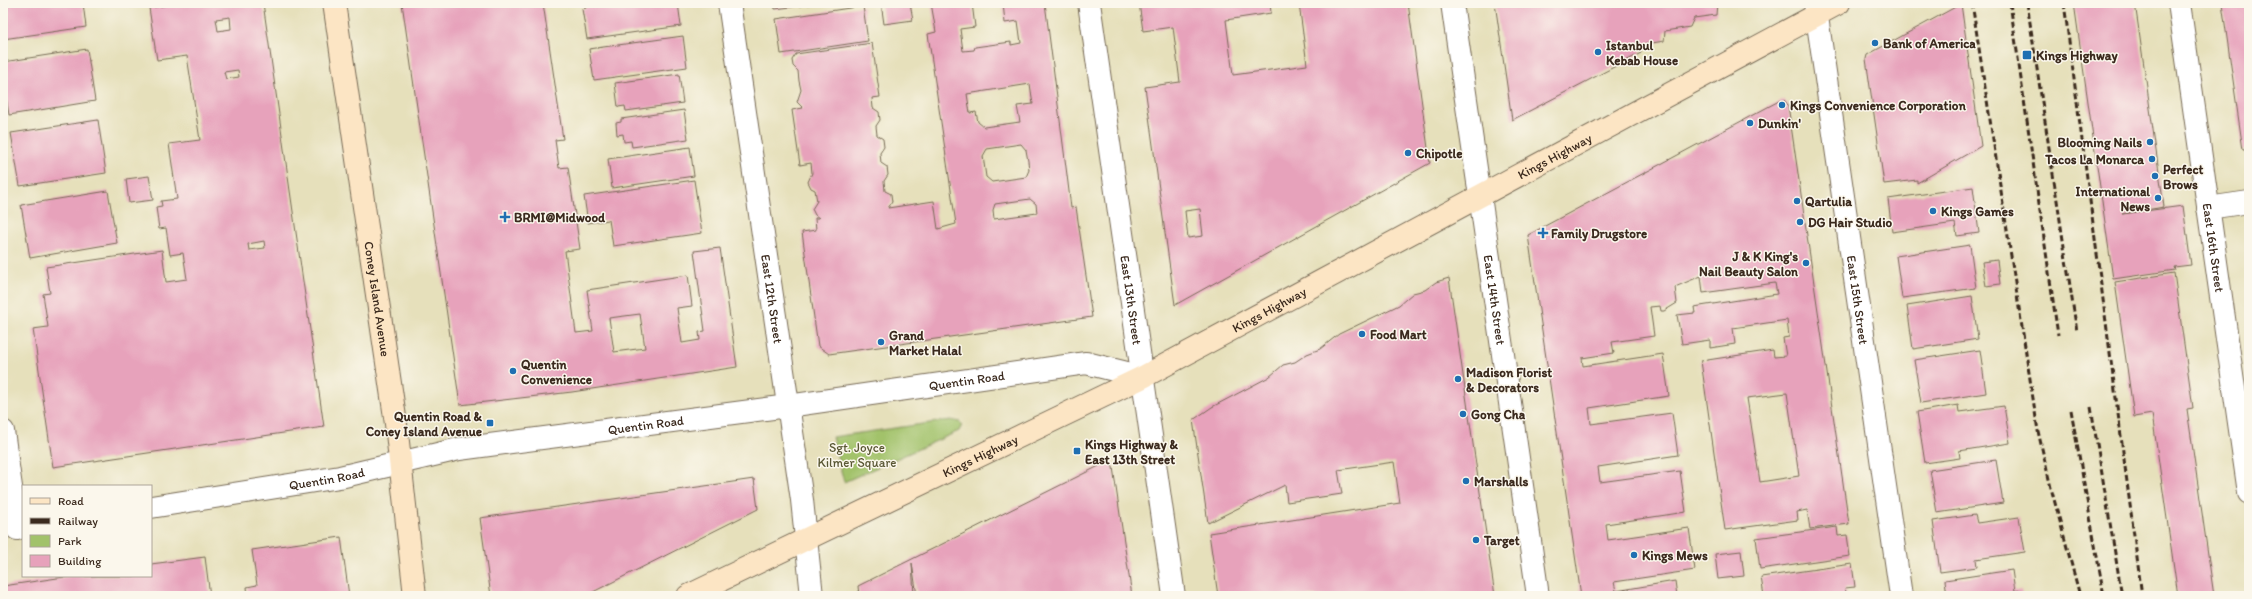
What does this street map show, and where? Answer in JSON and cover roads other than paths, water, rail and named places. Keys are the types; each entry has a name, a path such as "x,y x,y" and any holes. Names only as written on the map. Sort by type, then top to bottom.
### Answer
{"street":[{"name":"Coney Island Avenue","path":"334,3 401,464 415,596"},
{"name":"East 12th Street","path":"729,3 807,539 812,596"},
{"name":"East 13th Street","path":"1089,3 1174,596"},
{"name":"East 14th Street","path":"1452,3 1538,596"},
{"name":"Kings Highway","path":"688,596 1143,377 1479,197 1816,9 1839,3"},
{"name":"East 16th Street","path":"2179,3 2249,493"},
{"name":"East 15th Street","path":"1816,9 1901,596"},
{"path":"2208,208 2249,202"},
{"name":"Quentin Road","path":"152,507 340,477 401,464 459,448 788,406 1086,363 1143,377"},
{"path":"3,431 14,529"}],"railway":[{"path":"1972,3 2038,431 2051,488 2080,596"},
{"path":"2010,3 2058,335"},
{"path":"2027,3 2077,332"},
{"path":"2064,3 2142,596"},
{"path":"2091,407 2122,596"},
{"path":"2071,410 2104,596"}],"place":[{"name":"Bank of America","path":"1875,43"},
{"name":"Istanbul Kebab House","path":"1598,52"},
{"name":"Kings Highway","path":"2027,55"},
{"name":"Kings Convenience Corporation","path":"1782,105"},
{"name":"Dunkin'","path":"1750,123"},
{"name":"Blooming Nails","path":"2150,142"},
{"name":"Chipotle","path":"1408,153"},
{"name":"Tacos La Monarca","path":"2152,159"},
{"name":"Perfect Brows","path":"2155,176"},
{"name":"International News","path":"2158,198"},
{"name":"Qartulia","path":"1797,201"},
{"name":"Kings Games","path":"1933,211"},
{"name":"BRMI@Midwood","path":"505,217"},
{"name":"DG Hair Studio","path":"1800,222"},
{"name":"Family Drugstore","path":"1543,233"},
{"name":"J & K King's Nail Beauty Salon","path":"1806,263"},
{"name":"Food Mart","path":"1362,334"},
{"name":"Grand Market Halal","path":"881,342"},
{"name":"Quentin Convenience","path":"513,371"},
{"name":"Madison Florist & Decorators","path":"1458,379"},
{"name":"Gong Cha","path":"1463,414"},
{"name":"Quentin Road & Coney Island Avenue","path":"490,423"},
{"name":"Kings Highway & East 13th Street","path":"1077,451"},
{"name":"Marshalls","path":"1466,481"},
{"name":"Target","path":"1476,540"},
{"name":"Kings Mews","path":"1634,555"}],"park label":[{"name":"Sgt. Joyce Kilmer Square","path":"857,454"}]}
